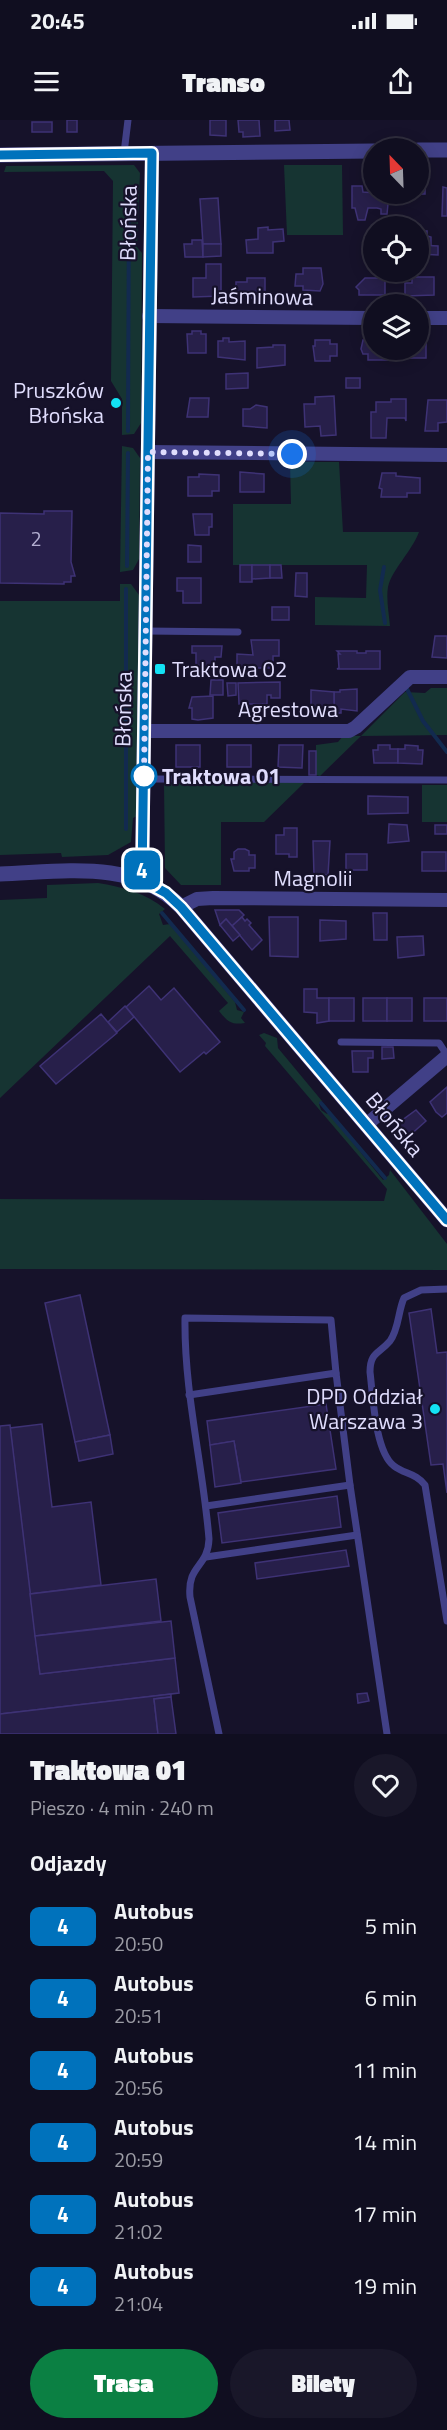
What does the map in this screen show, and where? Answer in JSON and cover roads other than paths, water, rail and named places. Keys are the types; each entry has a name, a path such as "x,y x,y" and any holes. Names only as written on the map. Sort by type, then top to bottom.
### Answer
{"street":[{"path":"429,150 447,150"},
{"path":"0,154 363,151"},
{"name":"Błońska","path":"152,153 142,880 166,893 181,907 447,1220"},
{"name":"Jaśminowa","path":"149,316 363,318"},
{"path":"429,318 447,318"},
{"path":"148,452 447,455"},
{"name":"Agrestowa","path":"145,731 349,730 356,727 410,677 447,677"},
{"path":"0,874 106,872 142,880"},
{"name":"Magnolii","path":"181,907 196,900 213,898 447,900"},
{"path":"366,1125 447,1055"}],"lane":[{"path":"124,153 128,120"},
{"path":"146,631 238,632"},
{"path":"144,779 447,780"},
{"path":"341,1042 439,1042 447,1055"},
{"path":"447,1289 421,1290 410,1293 404,1298 394,1332 390,1340 374,1354 370,1362 370,1372 384,1455 395,1467 414,1474 425,1485 447,1621"},
{"path":"219,1734 189,1597 192,1572 206,1557 209,1539 184,1351 184,1318 331,1320 350,1485 387,1734"},
{"path":"189,1395 336,1372"},
{"path":"206,1506 350,1485"},
{"path":"206,1557 357,1535"}],"waterway":[{"path":"128,431 129,191"},
{"path":"127,566 128,453"},
{"path":"384,567 380,590 385,623"},
{"path":"126,589 126,829"},
{"path":"406,687 423,721 447,752"},
{"path":"162,913 244,1010"},
{"path":"321,1103 385,1178"}],"place":[{"name":"Pruszków Błońska","path":"116,403"},
{"name":"Traktowa 02","path":"160,669"},
{"name":"Traktowa 01","path":"144,776"},
{"name":"DPD Oddział Warszawa 3","path":"435,1409"}]}
